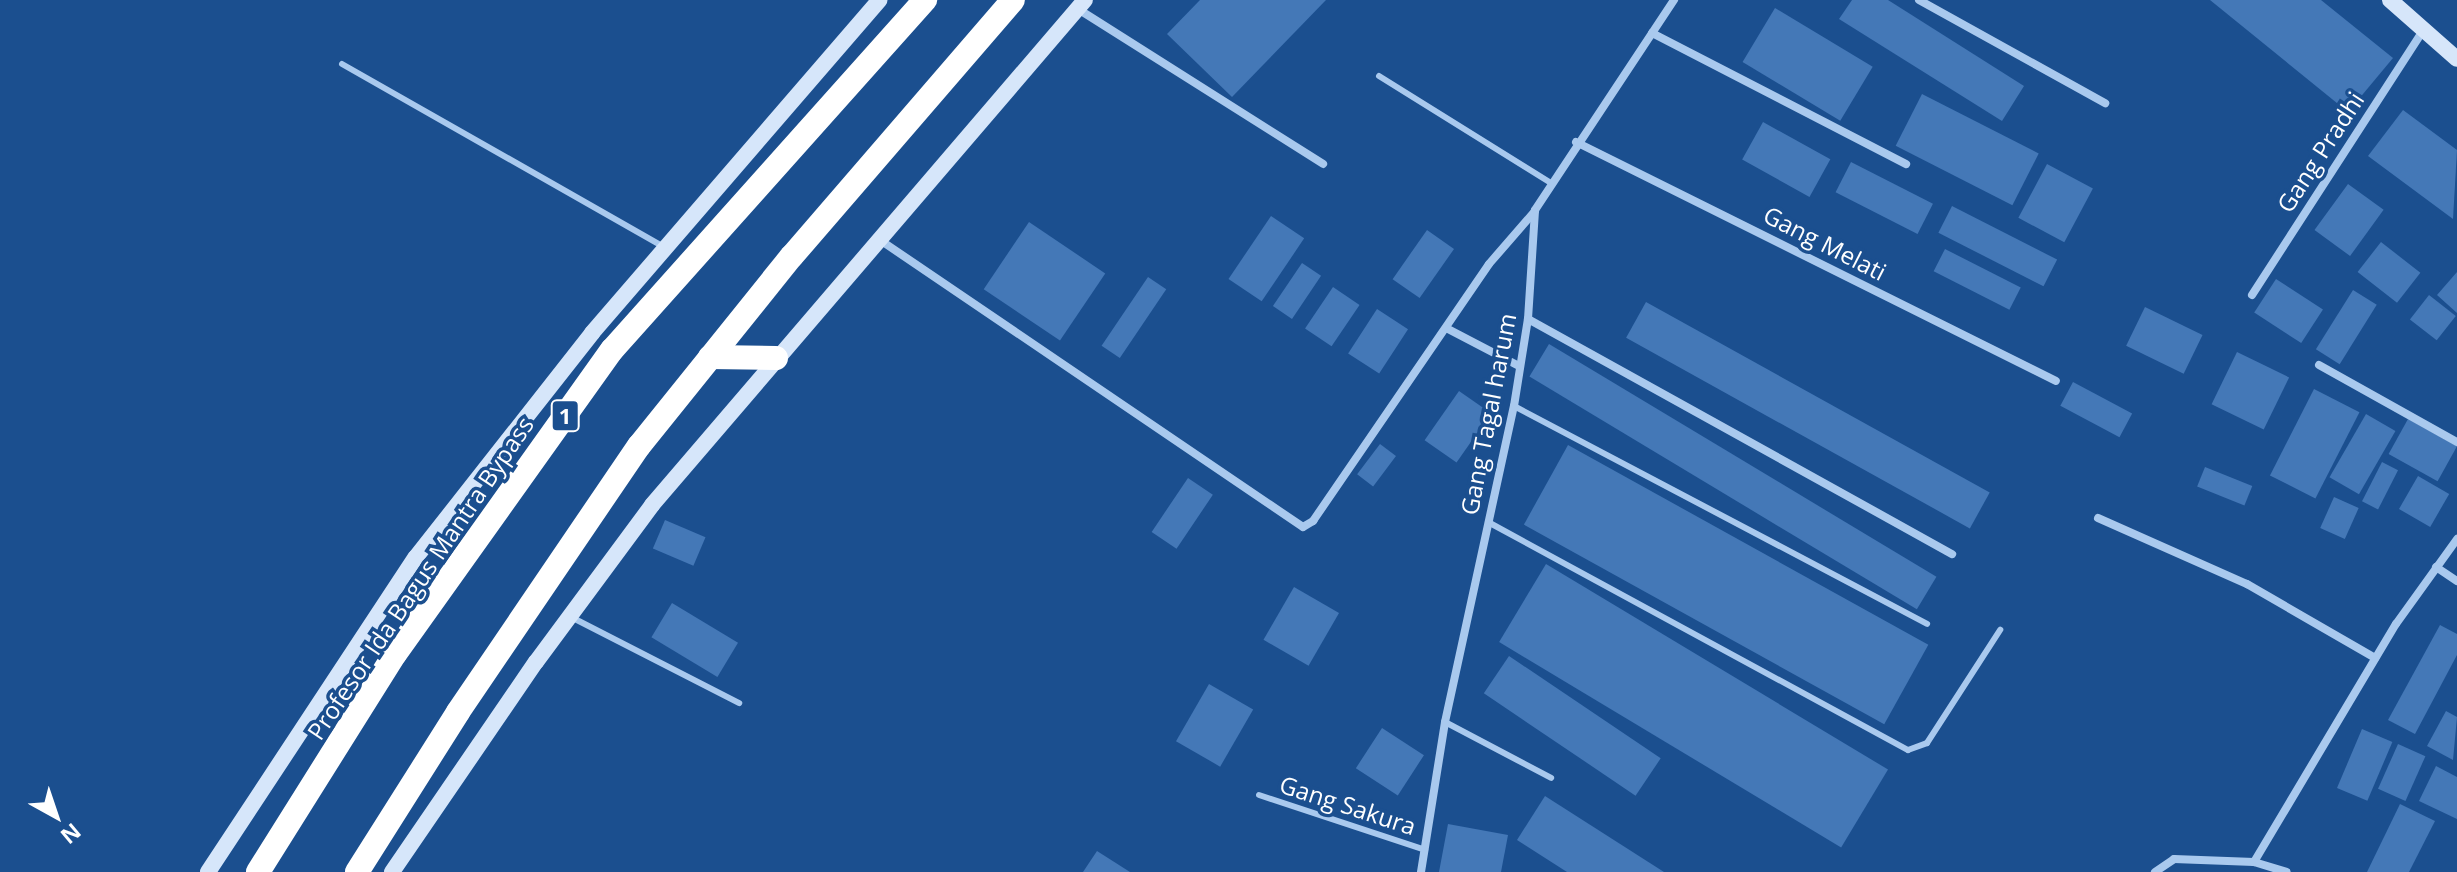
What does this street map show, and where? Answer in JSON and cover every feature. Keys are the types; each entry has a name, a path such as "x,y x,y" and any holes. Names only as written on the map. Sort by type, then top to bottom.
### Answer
{"highway":[{"name":"Profesor Ida Bagus Mantra Bypass","path":"258,872 395,654 612,350 925,0"},
{"path":"357,872 458,712 639,446 710,357 1013,0"},
{"path":"710,357 776,358"}],"street":[{"path":"208,872 416,557 665,248 879,0"},
{"name":"Gang Tagal harum","path":"1421,872 1445,722 1514,406 1528,319 1535,210 1576,142 1674,0"},
{"path":"1919,0 2105,103"},
{"path":"2390,0 2457,59"},
{"path":"392,872 569,616 652,505 1082,4 1323,164"},
{"name":"Gang Pradhi","path":"2252,295 2423,31"},
{"path":"1652,33 1906,164"},
{"name":"Gang Melati","path":"1576,142 2056,381"},
{"path":"880,240 1303,527 1313,521 1448,329 1489,264 1535,210"},
{"path":"1528,319 1952,554"},
{"path":"1448,329 1519,366"},
{"path":"2319,365 2457,442"},
{"path":"2098,518 2247,584 2375,658"},
{"path":"2254,862 2375,658 2457,539"},
{"path":"2436,567 2457,581"},
{"path":"2155,872 2174,859 2254,862 2286,872"}],"lane":[{"path":"342,64 665,248"},
{"path":"1379,76 1551,183"},
{"path":"1514,406 1927,624"},
{"path":"1488,522 1908,750 1927,743 2000,630"},
{"path":"569,616 739,703"},
{"path":"1445,722 1551,778"},
{"name":"Gang Sakura","path":"1259,795 1425,850"}],"building":[{"path":"1200,0 1326,0 1232,97 1167,34"},
{"path":"1852,0 1888,0 2024,86 2002,121 1839,19"},
{"path":"2210,0 2321,0 2393,58 2348,112"},
{"path":"1775,8 1873,67 1840,121 1743,62"},
{"path":"1922,94 2039,153 2012,205 1896,146"},
{"path":"2403,110 2457,150 2453,219 2368,156"},
{"path":"1763,122 1830,159 1809,197 1742,160"},
{"path":"1851,162 1933,204 1918,234 1836,192"},
{"path":"2047,164 2093,188 2064,242 2018,218"},
{"path":"2348,184 2384,210 2350,256 2314,230"},
{"path":"1952,206 2057,260 2044,286 1938,233"},
{"path":"1271,216 1304,238 1262,301 1229,279"},
{"path":"1029,222 1105,273 1060,341 984,289"},
{"path":"1427,230 1454,249 1420,298 1393,279"},
{"path":"2381,242 2420,273 2397,303 2358,272"},
{"path":"1945,249 2021,288 2009,310 1934,271"},
{"path":"1302,263 1321,276 1292,319 1273,306"},
{"path":"2457,272 2457,313 2437,295"},
{"path":"1148,277 1166,289 1120,358 1102,346"},
{"path":"2276,279 2323,309 2301,343 2254,313"},
{"path":"1333,287 1360,305 1332,346 1305,328"},
{"path":"2353,290 2377,305 2340,364 2316,349"},
{"path":"2429,295 2456,316 2437,340 2410,319"},
{"path":"1646,302 1990,493 1970,528 1626,338"},
{"path":"2145,307 2203,335 2184,374 2126,346"},
{"path":"1377,309 1408,329 1379,374 1348,353"},
{"path":"1549,344 1936,577 1917,609 1529,377"},
{"path":"2237,352 2289,377 2264,430 2212,404"},
{"path":"2073,382 2132,413 2119,437 2060,406"},
{"path":"2314,389 2359,412 2315,499 2270,475"},
{"path":"1459,391 1491,413 1457,463 1425,440"},
{"path":"2366,414 2395,431 2359,494 2330,477"},
{"path":"2408,419 2457,446 2438,481 2389,454"},
{"path":"1380,444 1396,456 1373,486 1357,474"},
{"path":"1568,445 1928,645 1884,724 1524,525"},
{"path":"2382,462 2398,470 2378,509 2362,501"},
{"path":"2205,467 2252,486 2244,506 2197,486"},
{"path":"2418,476 2449,494 2430,527 2399,509"},
{"path":"1188,478 1213,495 1177,549 1152,532"},
{"path":"2334,497 2359,508 2345,539 2320,528"},
{"path":"665,520 706,537 693,566 653,549"},
{"path":"1546,564 1888,770 1841,848 1499,642"},
{"path":"1294,587 1339,613 1309,666 1264,640"},
{"path":"672,603 738,643 717,677 651,637"},
{"path":"2440,625 2457,634 2457,655 2415,734 2388,720"},
{"path":"1509,656 1661,758 1636,796 1484,693"},
{"path":"1209,684 1253,709 1220,767 1176,741"},
{"path":"2446,711 2457,717 2453,760 2427,746"},
{"path":"1382,728 1424,755 1398,795 1356,768"},
{"path":"2362,729 2392,742 2367,801 2337,788"},
{"path":"2398,744 2425,756 2405,801 2378,789"},
{"path":"2436,766 2457,777 2457,819 2419,801"},
{"path":"1545,796 1664,872 1567,872 1517,840"},
{"path":"2400,804 2435,821 2409,872 2367,872"},
{"path":"1448,824 1508,835 1501,872 1439,872"},
{"path":"1097,851 1130,872 1083,872"}]}
